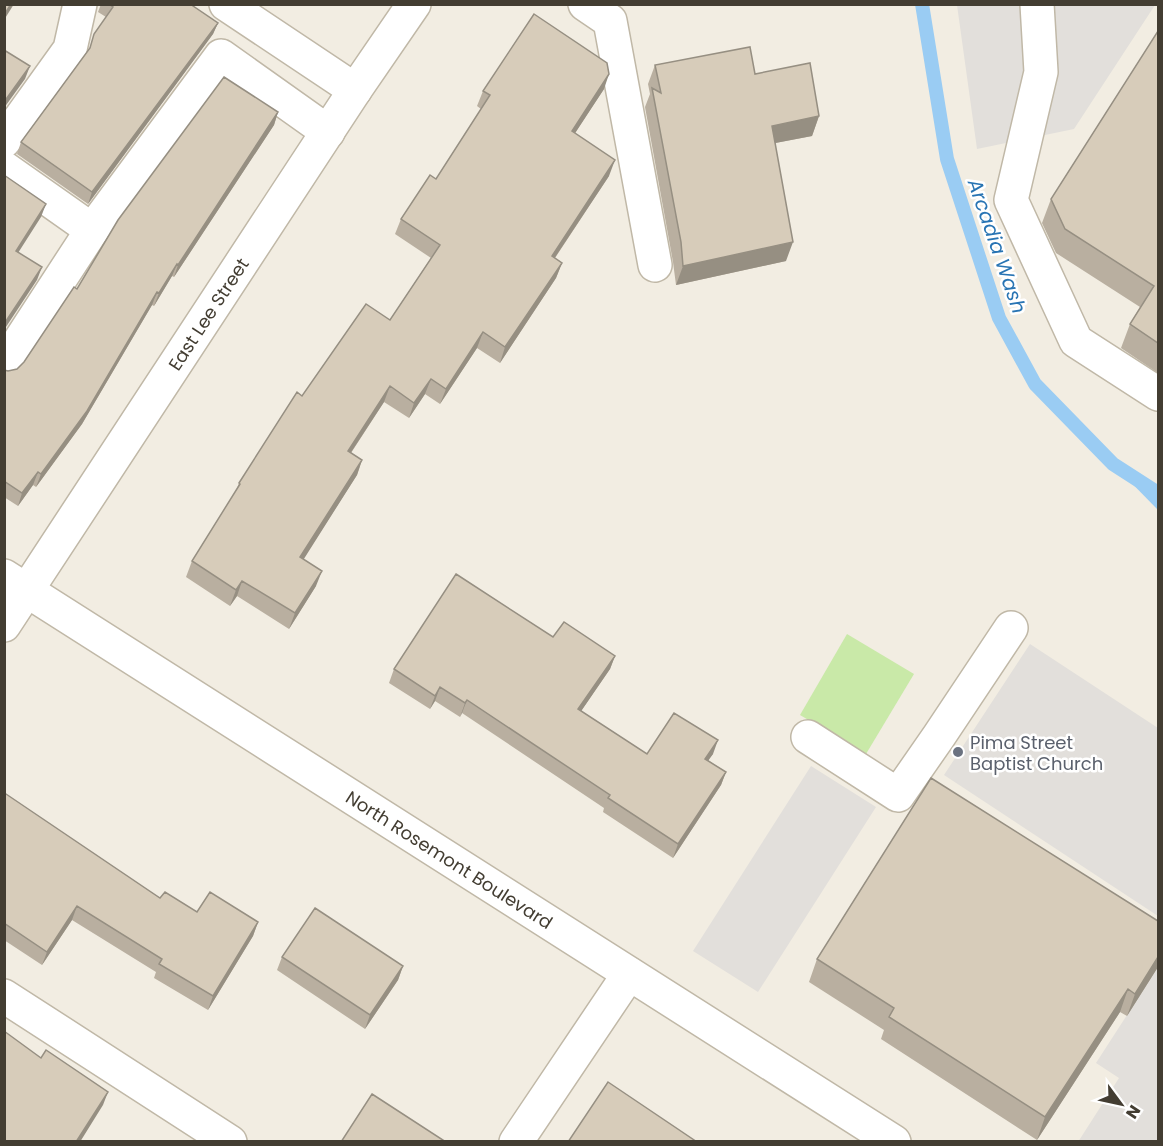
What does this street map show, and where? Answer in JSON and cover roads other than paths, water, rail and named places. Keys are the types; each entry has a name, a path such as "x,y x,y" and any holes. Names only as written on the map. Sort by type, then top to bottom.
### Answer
{"street":[{"path":"4,141 70,50 80,4"},
{"path":"226,4 355,90"},
{"name":"East Lee Street","path":"4,625 15,583 328,132 414,4"},
{"path":"585,4 610,21 656,265"},
{"path":"1037,4 1041,72 1011,200 1076,341 1158,394"},
{"path":"4,364 92,230 221,56 328,132"},
{"path":"4,168 92,230"},
{"name":"North Rosemont Boulevard","path":"15,583 894,1142"},
{"path":"808,737 898,795 1011,628"},
{"path":"516,1142 629,974"},
{"path":"4,996 230,1142"}],"water":[{"path":"1113,464 1158,486 1158,510"}],"waterway":[{"name":"Arcadia Wash","path":"922,4 947,159 999,318 1035,384 1113,464 1158,493"}],"place":[{"name":"Pima Street Baptist Church","path":"958,752"}]}
